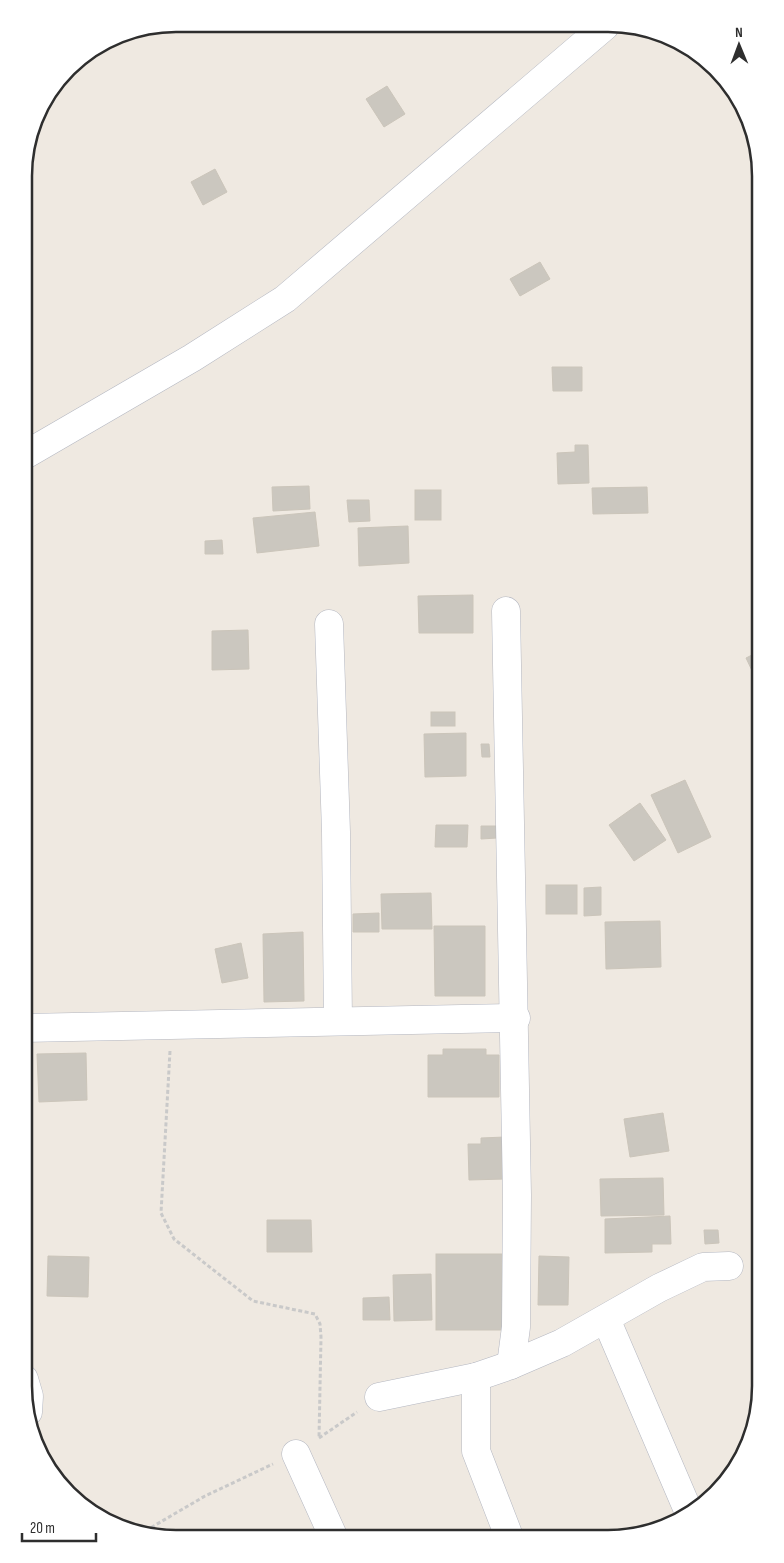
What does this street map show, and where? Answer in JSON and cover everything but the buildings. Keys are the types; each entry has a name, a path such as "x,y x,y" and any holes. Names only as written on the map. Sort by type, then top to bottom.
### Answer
{"street":[{"path":"33,450 192,358 285,299 597,32"},
{"path":"506,611 516,1018 516,1327 511,1365"},
{"path":"329,624 336,832 338,1021"},
{"path":"32,1028 516,1018"},
{"path":"379,1397 476,1377 511,1365 562,1343 659,1288 703,1267 729,1266"},
{"path":"606,1319 687,1507"},
{"path":"476,1377 476,1451 507,1530"},
{"path":"296,1454 330,1530"}],"path":[{"path":"172,1025 161,1213 174,1239 253,1301 315,1314 320,1324 321,1337 319,1438"},
{"path":"151,1528 205,1496 296,1454 379,1397"}]}
